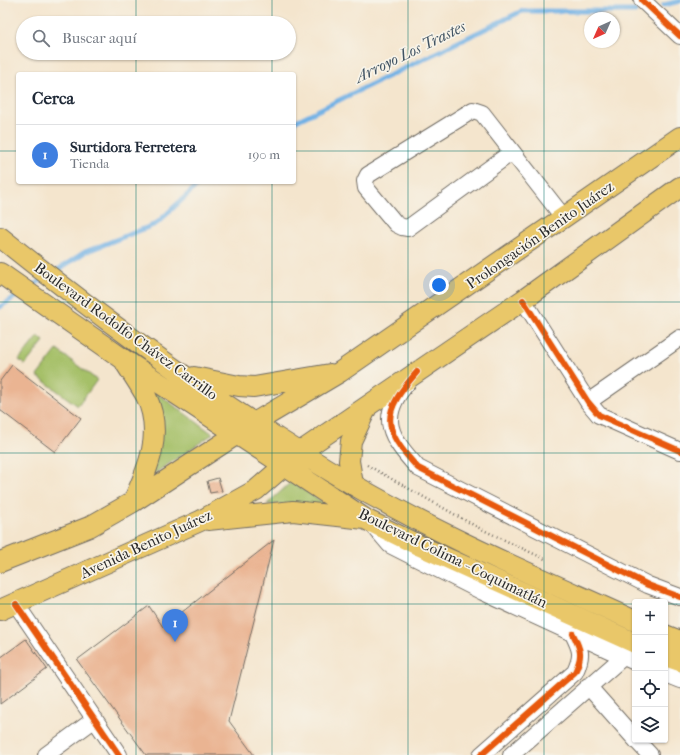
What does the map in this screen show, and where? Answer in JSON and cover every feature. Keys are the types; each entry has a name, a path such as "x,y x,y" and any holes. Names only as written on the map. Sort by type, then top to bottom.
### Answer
{"main road":[{"name":"Prolongación Benito Juárez","path":"237,435 254,423 340,372 680,137"},
{"path":"284,465 300,452 523,300 680,187"},
{"name":"Boulevard Rodolfo Chávez Carrillo","path":"0,237 68,290 186,376 254,423"},
{"name":"Boulevard Rodolfo Chávez Carrillo","path":"0,272 123,359 237,435"},
{"path":"123,359 146,397 153,419 153,451 148,470 132,502"},
{"path":"186,376 239,386 254,387 340,372"},
{"path":"353,484 349,455 351,441 367,406"},
{"name":"Boulevard Colima - Coquimatlán","path":"254,423 353,484 461,543 632,620"},
{"path":"0,562 89,526 132,502 237,435"},
{"name":"Boulevard Colima - Coquimatlán","path":"237,435 367,520 631,654"},
{"name":"Avenida Benito Juárez","path":"8,607 200,521 256,490 284,465"},
{"path":"200,521 293,511 367,520"},
{"path":"668,636 680,641"},
{"path":"668,657 680,661"}],"street":[{"path":"642,0 680,36"},
{"path":"512,152 408,228 396,224 366,188 365,181 368,175 473,110 482,113 564,218"},
{"path":"523,300 588,402 599,415 680,451"},
{"path":"588,402 680,338"},
{"path":"417,372 400,391 392,405 390,420 392,435 396,442 418,468 648,585 680,597"},
{"path":"367,520 390,545 482,592 573,634 631,654"},
{"path":"8,607 95,719 119,755"},
{"path":"481,755 575,672 581,660 580,647 573,634"},
{"path":"511,755 588,686 631,654"},
{"path":"668,675 680,680"},
{"path":"588,686 632,735"},
{"path":"46,755 95,719"},
{"path":"640,743 650,755"}],"path":[{"path":"349,455 477,527 549,561"}],"green space":[{"path":"38,336 44,341 25,365 19,360"},
{"path":"57,350 97,380 78,406 37,376"},
{"path":"143,383 213,434 152,475"},
{"path":"291,482 333,508 267,504"}],"building":[{"path":"12,365 81,418 55,452 0,410 0,381"},
{"path":"218,478 222,491 210,493 207,481"},
{"path":"274,540 229,721 254,755 146,755 77,660 149,606 163,627"},
{"path":"26,639 47,669 0,704 0,658"}],"waterway":[{"name":"Arroyo Los Trastes","path":"664,5 680,1"},
{"name":"Arroyo Los Trastes","path":"296,121 522,11 635,11"},
{"name":"Arroyo Los Trastes","path":"53,273 85,252 156,224 199,184"},
{"name":"Arroyo Los Trastes","path":"29,288 45,278"},
{"name":"Arroyo Los Trastes","path":"0,307 21,293"}],"cycle path":[{"path":"642,0 680,36"},
{"path":"523,300 588,402 599,415 680,451"},
{"path":"417,372 405,386 397,399 392,410 390,420 392,431 397,442 418,468 648,585 680,597"},
{"path":"16,604 119,755"},
{"path":"481,755 575,672 580,653 578,644 573,634"}],"place":[{"name":"Surtidora Ferretera","path":"175,642"}]}
